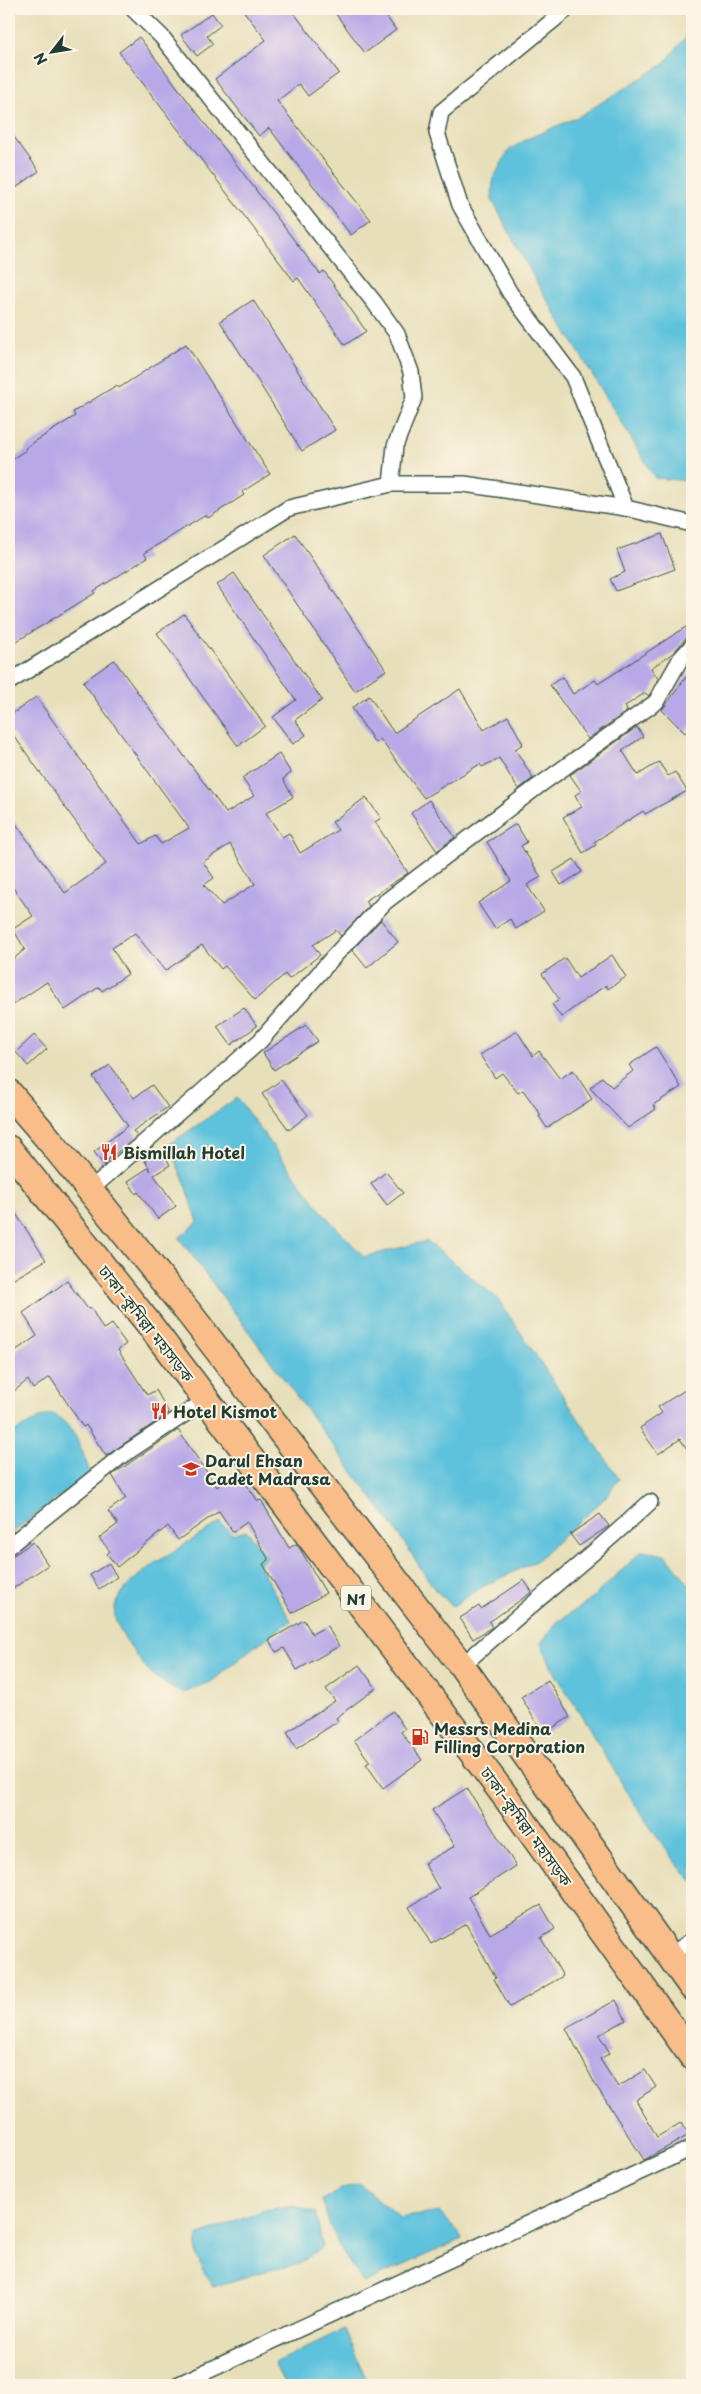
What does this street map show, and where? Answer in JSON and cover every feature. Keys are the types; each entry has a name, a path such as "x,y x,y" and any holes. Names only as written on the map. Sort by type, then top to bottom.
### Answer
{"highway":[{"name":"N1","path":"9,1094 90,1190 188,1313 462,1666 538,1775 692,1988"},
{"name":"ঢাকা–কুমিল্লা মহাসড়ক","path":"9,1149 143,1317 508,1800 692,2056"},
{"path":"508,1800 538,1775"}],"street":[{"path":"133,9 161,36 374,302 397,334 411,372 414,398 395,446 391,484"},
{"path":"567,9 441,112 437,133 460,205 510,293 573,377 626,508"},
{"path":"9,682 289,508 391,484 464,484 626,508 692,524"},
{"path":"90,1190 260,1041 336,954 385,902 656,702 681,658 692,646"},
{"path":"9,1546 120,1457 206,1400"},
{"path":"462,1666 520,1613 595,1553 650,1502"},
{"path":"670,1956 692,1940"},
{"path":"177,2385 692,2148"}],"water":[{"path":"692,29 692,480 690,481 655,478 537,283 492,200 493,179 509,150 527,139 578,117 664,64"},
{"path":"237,1098 323,1213 364,1257 427,1241 498,1299 619,1479 605,1498 536,1561 484,1586 453,1606 435,1590 396,1530 179,1238 198,1222 186,1185 168,1145"},
{"path":"52,1414 67,1424 72,1431 81,1447 90,1473 9,1535 9,1435 39,1418"},
{"path":"220,1522 232,1534 246,1530 267,1558 258,1564 291,1621 251,1649 211,1682 183,1693 152,1674 141,1661 119,1628 114,1612 115,1607 120,1595 144,1571"},
{"path":"642,1551 666,1555 692,1588 692,1881 663,1845 636,1806 557,1676 541,1643 557,1622 588,1602"},
{"path":"359,2183 400,2218 439,2212 456,2229 462,2239 363,2283 338,2244 329,2224 322,2200 341,2189"},
{"path":"295,2205 316,2213 322,2247 299,2264 257,2273 213,2287 198,2257 198,2236 265,2210"},
{"path":"344,2329 369,2385 285,2385 274,2363"}],"building":[{"path":"242,9 291,9 339,73 308,96 299,84 277,101 371,220 351,235 269,128 259,136 215,79 266,40"},
{"path":"332,9 381,9 396,30 365,53"},
{"path":"212,13 221,25 207,36 213,44 197,56 181,35"},
{"path":"139,37 320,274 324,271 366,331 345,345 298,278 294,281 119,52"},
{"path":"9,130 39,171 9,193"},
{"path":"253,300 335,430 302,451 220,321"},
{"path":"186,344 270,474 242,492 244,495 208,518 206,515 144,553 147,558 94,591 95,593 9,646 9,461 26,450 25,448 75,416 73,412 117,385 119,388"},
{"path":"295,534 386,670 355,691 264,555"},
{"path":"662,534 675,569 616,591 610,579 625,572 617,550"},
{"path":"234,573 322,700 295,720 306,735 293,744 273,717 296,700 217,585"},
{"path":"184,614 265,726 238,746 157,633"},
{"path":"692,623 692,637 685,639 673,653 651,668 658,679 649,696 645,693 625,706 627,711 588,739 550,685 562,677 573,694 595,680 598,684"},
{"path":"114,660 226,813 254,796 242,778 279,754 291,773 283,779 293,797 266,813 282,837 289,833 300,853 338,830 332,822 366,797 381,818 375,822 408,873 365,901 369,906 341,936 336,930 313,945 320,955 289,979 285,974 255,1000 225,966 221,969 202,945 165,971 135,933 112,948 128,974 102,991 99,987 65,1010 47,982 9,1007 9,963 25,949 13,929 33,916 9,882 9,814 65,893 106,864 9,729 9,716 36,697 141,844 155,836 161,844 189,828 83,682","holes":["230,844 255,884 222,905 204,885 214,878 203,862"]},
{"path":"692,669 692,726 685,733 662,710"},
{"path":"460,689 484,730 508,716 523,744 515,749 533,778 523,786 518,789 499,758 482,767 480,764 424,798 380,739 375,743 352,708 369,696 394,733"},
{"path":"637,727 643,737 622,750 638,775 659,762 668,776 675,772 687,791 645,814 643,811 594,842 596,845 583,853 563,817 582,807 575,795 581,791 570,775"},
{"path":"429,800 455,837 437,851 411,813"},
{"path":"516,824 527,842 521,846 541,877 527,885 544,911 516,929 510,919 495,929 478,903 511,881 487,842"},
{"path":"574,859 582,872 561,885 553,872"},
{"path":"381,920 398,942 367,968 352,950"},
{"path":"612,955 626,977 608,989 606,985 561,1017 552,1004 559,999 542,974 565,958 578,978"},
{"path":"244,1008 257,1026 231,1045 217,1026"},
{"path":"306,1025 318,1041 274,1070 263,1053"},
{"path":"517,1031 533,1056 539,1051 560,1079 573,1070 592,1099 547,1128 539,1116 541,1115 523,1090 518,1093 502,1073 495,1078 480,1055"},
{"path":"34,1035 47,1049 28,1066 16,1052"},
{"path":"656,1047 681,1087 653,1105 656,1109 628,1128 590,1088 602,1077 612,1087 633,1071 629,1065"},
{"path":"110,1065 134,1098 152,1085 168,1107 133,1131 137,1136 103,1164 94,1152 128,1126 93,1077"},
{"path":"281,1080 308,1115 289,1130 262,1094"},
{"path":"161,1149 170,1165 154,1175 176,1206 158,1219 138,1192 136,1194 128,1181 148,1168 151,1171 144,1159"},
{"path":"386,1172 403,1193 387,1205 371,1184"},
{"path":"9,1203 46,1260 9,1282"},
{"path":"67,1281 88,1309 91,1308 103,1329 112,1324 126,1344 118,1350 147,1395 156,1390 169,1413 106,1456 86,1425 83,1427 50,1377 33,1389 28,1380 9,1395 9,1355 37,1336 23,1313"},
{"path":"685,1390 692,1401 692,1456 680,1439 658,1454 640,1428 662,1413 658,1407"},
{"path":"178,1430 217,1487 238,1472 258,1501 261,1500 289,1548 296,1544 300,1549 326,1593 292,1613 263,1564 269,1560 247,1522 233,1532 219,1511 178,1540 168,1526 117,1567 107,1554 110,1551 99,1538 118,1524 108,1511 126,1498 112,1475"},
{"path":"600,1514 609,1526 579,1546 570,1534"},
{"path":"33,1542 48,1565 9,1591 9,1558"},
{"path":"109,1563 117,1577 99,1589 90,1575"},
{"path":"524,1580 532,1592 489,1622 492,1627 473,1639 460,1618 479,1606 481,1609"},
{"path":"304,1620 312,1634 327,1626 339,1646 297,1670 284,1648 276,1652 269,1640"},
{"path":"359,1665 376,1688 336,1718 338,1721 296,1749 287,1732 335,1701 326,1689"},
{"path":"548,1680 570,1717 543,1734 521,1697"},
{"path":"393,1711 405,1729 401,1732 422,1760 383,1788 366,1764 370,1762 354,1740"},
{"path":"467,1788 516,1866 468,1897 490,1934 541,1905 555,1929 541,1938 563,1976 510,2007 466,1924 431,1944 409,1907 439,1889 424,1863 455,1846 432,1810"},
{"path":"616,2000 626,2020 599,2035 610,2053 600,2059 618,2087 645,2070 656,2087 636,2100 657,2137 682,2122 689,2135 644,2160 595,2084 566,2028"}],"place":[{"name":"Bismillah Hotel","path":"109,1152"},
{"name":"Hotel Kismot","path":"159,1411"},
{"name":"Darul Ehsan Cadet Madrasa","path":"191,1469"},
{"name":"Messrs Medina Filling Corporation","path":"420,1737"}]}
